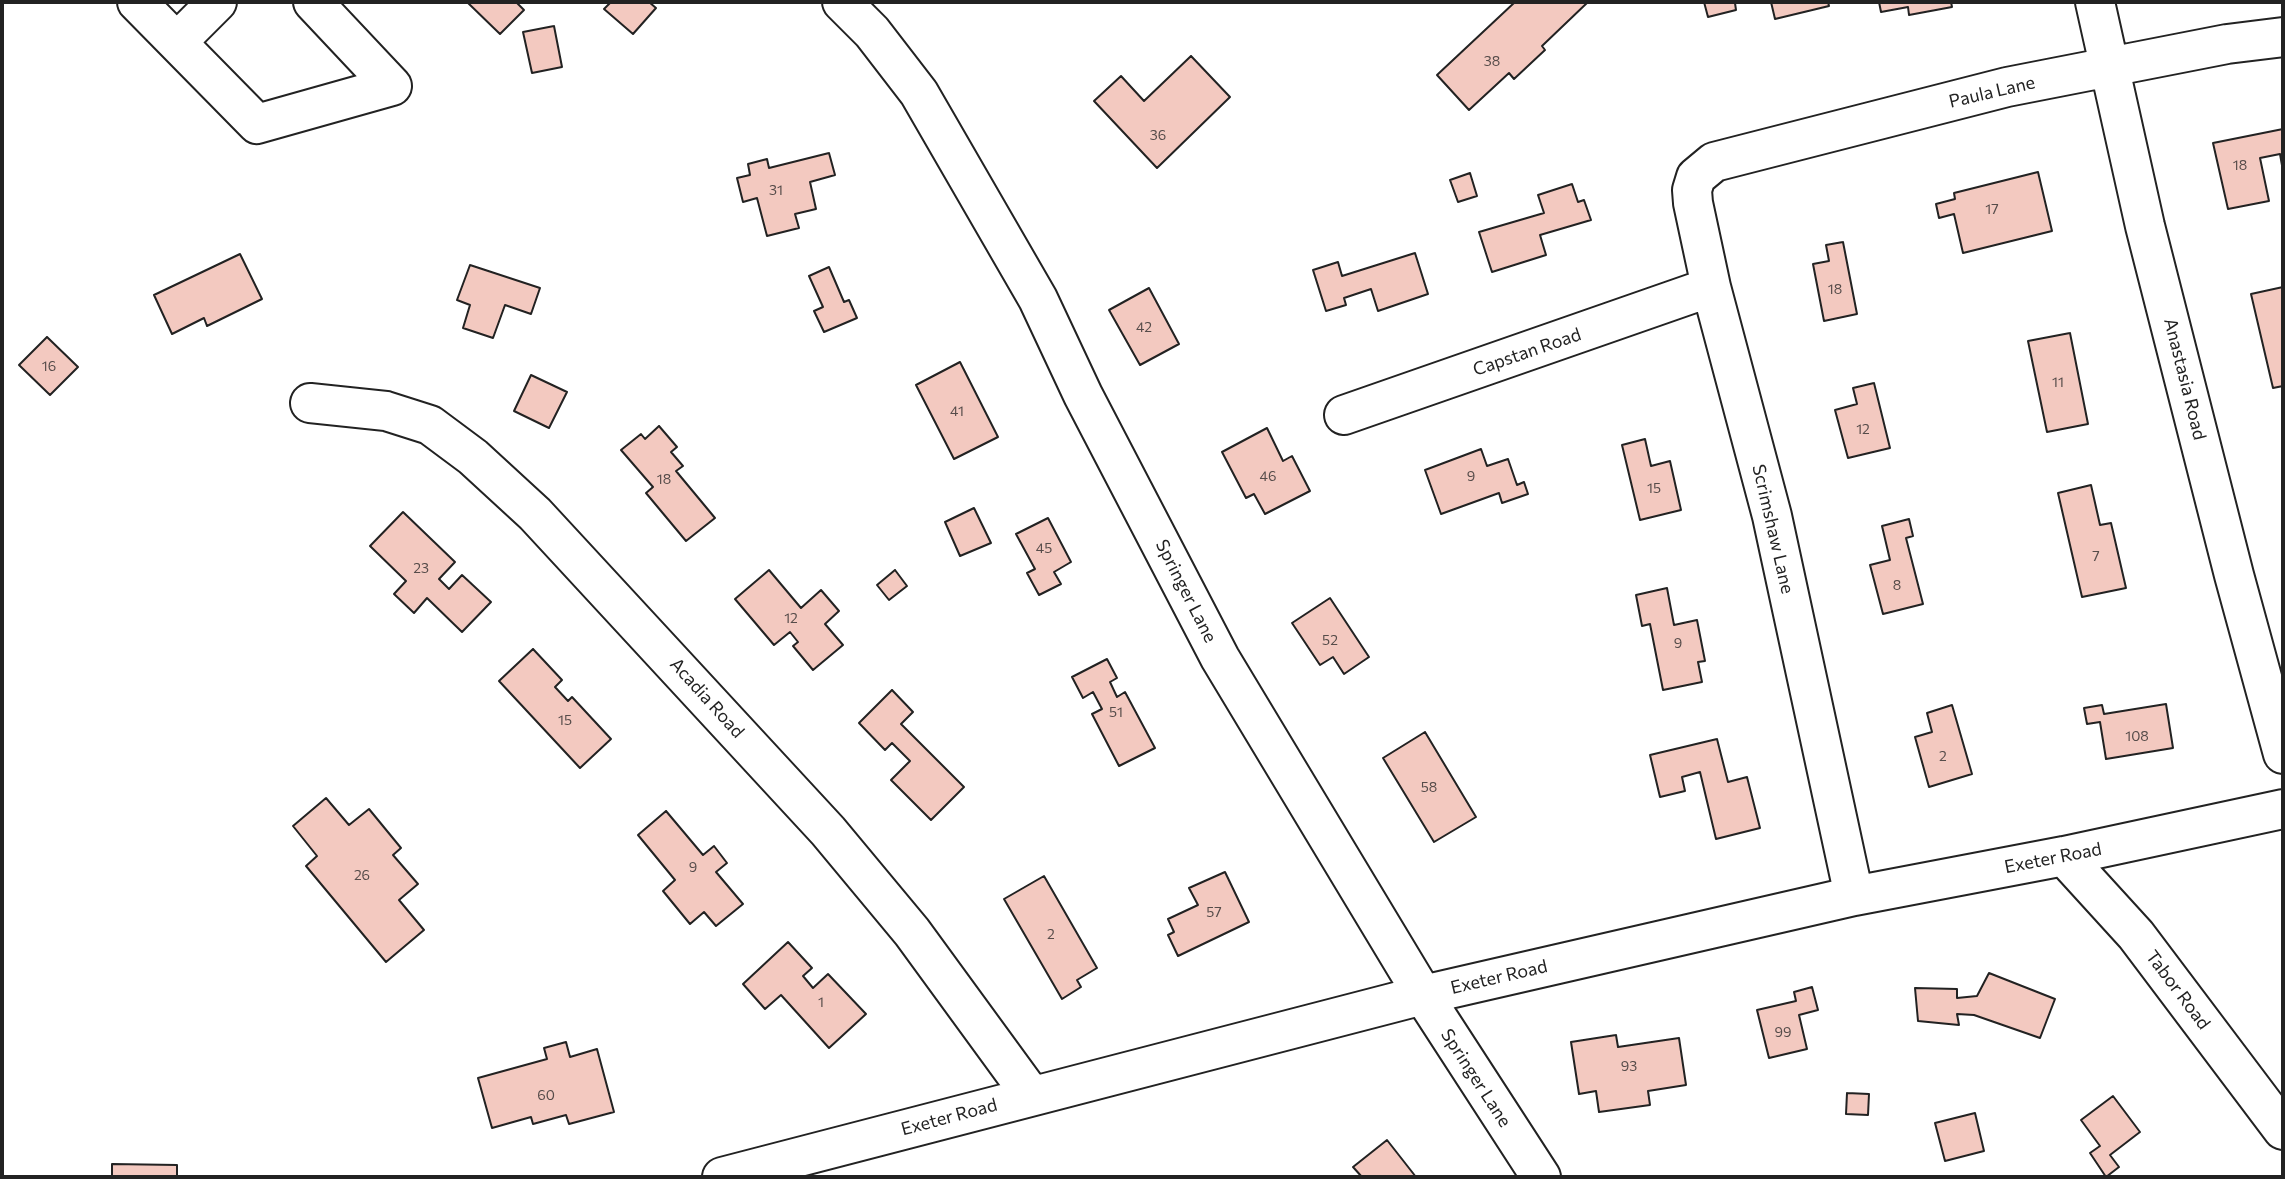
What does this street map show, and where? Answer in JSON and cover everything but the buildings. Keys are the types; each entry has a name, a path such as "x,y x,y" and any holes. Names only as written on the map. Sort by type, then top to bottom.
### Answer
{"street":[{"path":"137,2 257,124 393,86 313,2"},
{"path":"177,42 217,2"},
{"name":"Springer Lane","path":"842,2 872,32 919,93 1038,299 1083,395 1220,658 1534,1174"},
{"name":"Anastasia Road","path":"2095,2 2145,226 2234,575 2283,754"},
{"name":"Paula Lane","path":"1705,167 2007,87 2110,65 2283,37"},
{"name":"Scrimshaw Lane","path":"1705,167 1696,177 1692,190 1711,287 1772,516 1854,896"},
{"name":"Capstan Road","path":"1343,415 1711,287"},
{"name":"Acadia Road","path":"310,403 386,411 430,425 473,457 535,514 828,831 912,932 1031,1095"},
{"name":"Exeter Road","path":"722,1177 1423,995 1854,896 2064,856 2283,809"},
{"name":"Tabor Road","path":"2064,856 2136,935 2283,1130"}]}
